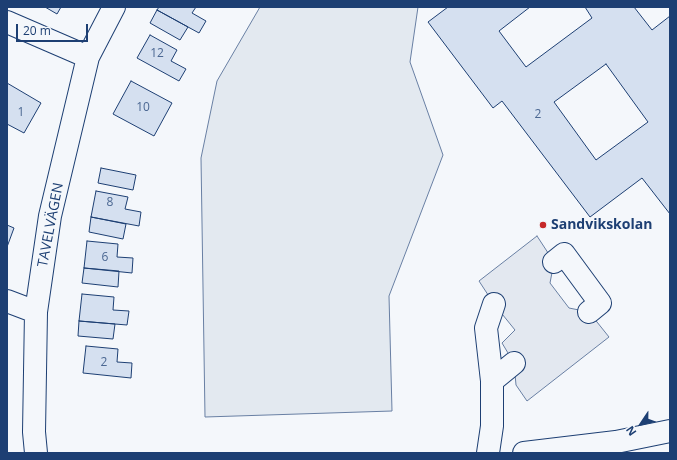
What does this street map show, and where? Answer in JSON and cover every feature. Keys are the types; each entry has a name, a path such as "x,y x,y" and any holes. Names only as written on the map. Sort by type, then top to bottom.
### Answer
{"street":[{"name":"TAVELVÄGEN","path":"36,453 34,432 36,312 50,216 88,57 114,7"},
{"path":"7,22 88,57"},
{"path":"554,262 564,254 600,303 589,312"},
{"path":"7,300 36,312"},
{"path":"488,453 492,426 492,381 486,328 494,304"},
{"path":"492,381 514,363"},
{"path":"524,453 616,442 670,431"}],"shaded area":[{"path":"260,7 418,7 410,62 443,155 389,296 392,411 205,417 201,158 217,81"},
{"path":"537,236 554,262 550,283 569,308 589,312 609,337 527,401 516,385 514,363 502,343 515,330 494,304 479,281"}],"building":[{"path":"45,7 61,7 57,14"},
{"path":"159,7 196,7 192,13 206,21 199,33 157,10"},
{"path":"448,7 530,7 499,31 526,67 592,18 585,7 634,7 652,30 670,16 670,214 642,178 590,217 502,101 493,108 428,22","holes":["606,64 648,122 596,160 554,102"]},
{"path":"157,10 188,27 180,40 150,23"},
{"path":"150,35 177,50 171,61 186,69 179,81 137,58"},
{"path":"131,81 172,103 154,136 113,114"},
{"path":"7,83 41,103 24,133 7,124"},
{"path":"101,168 136,175 133,190 98,183"},
{"path":"96,191 128,197 125,209 141,212 139,226 91,217"},
{"path":"91,217 126,224 123,239 89,232"},
{"path":"7,225 14,228 7,247"},
{"path":"87,241 118,244 117,257 133,258 132,273 84,268"},
{"path":"84,268 119,271 118,287 82,283"},
{"path":"82,294 114,297 113,310 129,311 127,325 79,321"},
{"path":"79,321 115,324 113,339 78,336"},
{"path":"86,346 118,349 117,362 132,363 131,378 83,373"}],"place":[{"name":"Sandvikskolan","path":"543,225"}]}
